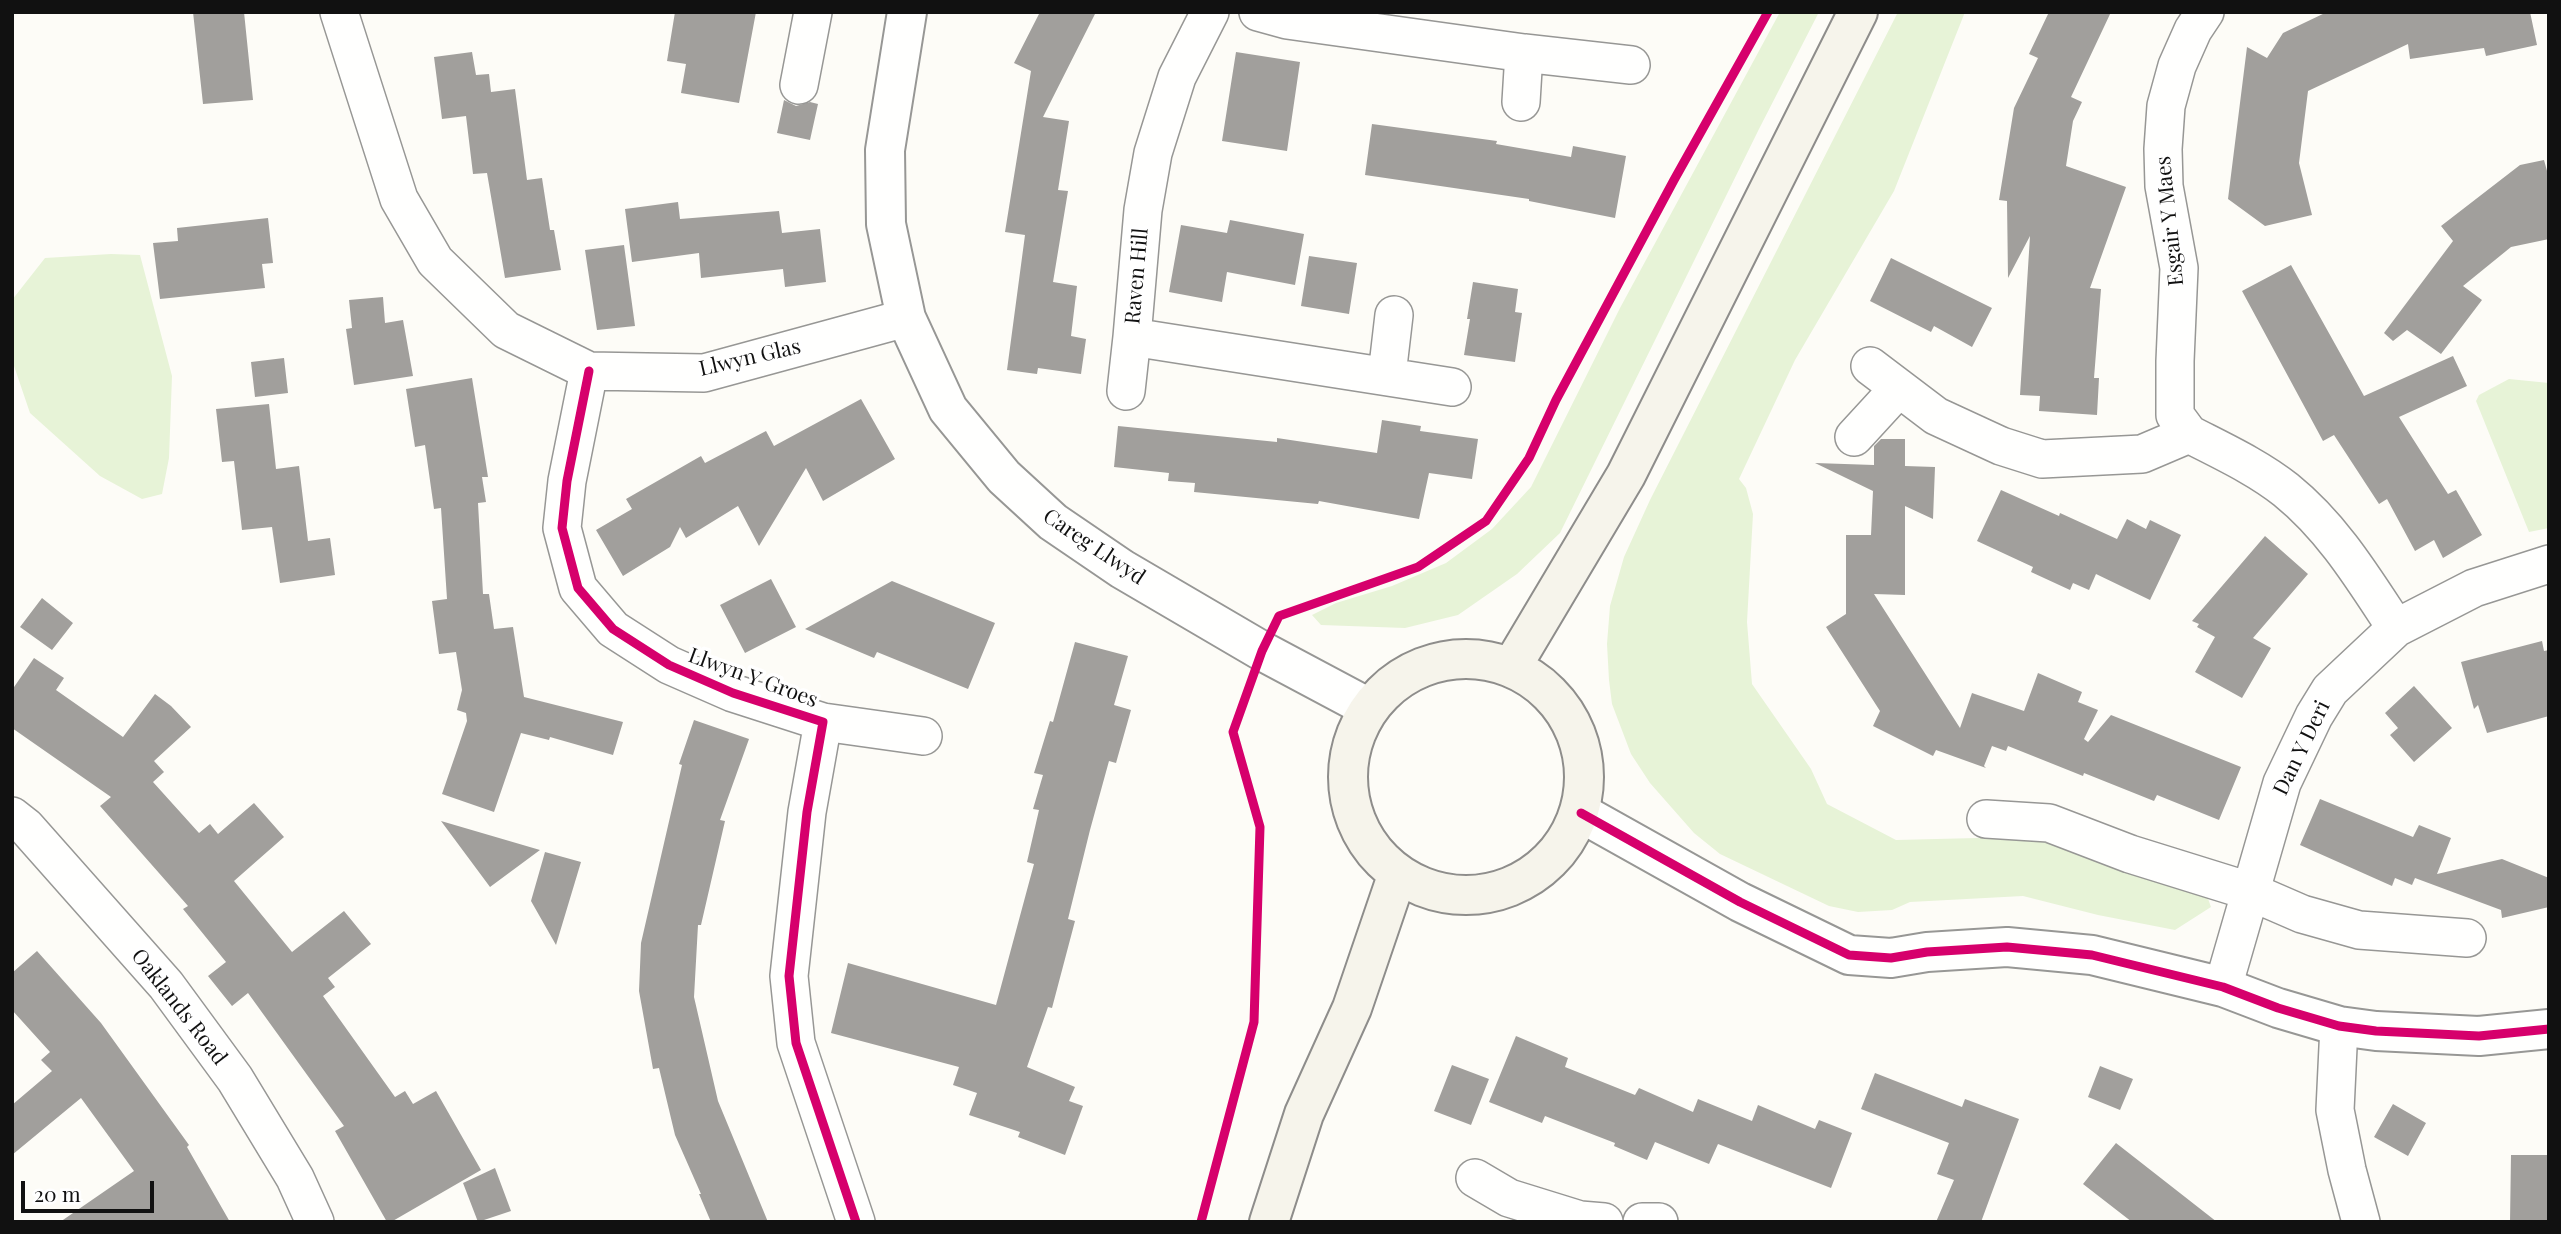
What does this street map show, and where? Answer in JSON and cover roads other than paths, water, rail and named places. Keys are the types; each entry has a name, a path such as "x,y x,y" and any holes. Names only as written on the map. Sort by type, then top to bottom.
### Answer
{"main road":[{"path":"1511,668 1626,475 1858,12"},
{"path":"1468,658 1511,668 1543,687 1569,720 1581,750 1585,780 1581,813 1566,842 1538,872 1500,891 1451,896 1397,876 1368,846 1352,815 1346,774 1351,744 1368,708 1398,679 1436,662 1468,658"},
{"path":"1269,1222 1304,1114 1352,1008 1397,876"}],"street":[{"name":"Llwyn Glas","path":"339,12 399,199 435,261 506,330 589,371 704,373 906,318"},
{"path":"799,85 813,12"},
{"name":"Careg Llwyd","path":"907,12 885,150 886,224 906,318 948,409 1003,477 1053,523 1122,569 1262,651 1368,708"},
{"name":"Raven Hill","path":"1210,12 1177,77 1153,153 1143,210 1132,337 1452,387"},
{"path":"1258,12 1287,20 1631,65"},
{"name":"Esgair Y Maes","path":"2189,434 2175,415 2179,268 2164,186 2163,149 2166,106 2177,66 2193,30 2205,12"},
{"path":"1521,102 1524,53"},
{"path":"1387,375 1394,315"},
{"path":"1126,391 1132,337"},
{"path":"1870,366 1936,416 2001,446 2042,458 2141,454 2189,434 2286,490 2313,515 2334,537 2396,628"},
{"name":"Llwyn Y Groes","path":"589,371 567,481 562,528 578,588 613,629 670,665 733,693 823,722 923,736"},
{"path":"1854,437 1899,388"},
{"name":"Dan Y Deri","path":"2223,987 2281,783 2330,690 2396,628 2474,588 2549,564"},
{"name":"Llwyn Y Groes","path":"823,722 807,812 789,976 796,1042 856,1222"},
{"path":"1581,813 1740,902 1849,955 1891,958 1927,951 2007,947 2092,955 2223,987 2278,1008 2339,1026 2387,1032 2479,1036 2549,1028"},
{"name":"Oaklands Road","path":"12,816 26,827 166,985 235,1079 295,1178 315,1222"},
{"path":"1986,819 2049,823 2130,854 2249,891 2302,914 2359,930 2467,938"},
{"path":"2339,1026 2335,1110 2361,1222"},
{"path":"1475,1178 1509,1198 1580,1220 1604,1222"},
{"path":"1642,1222 1659,1222"}]}
